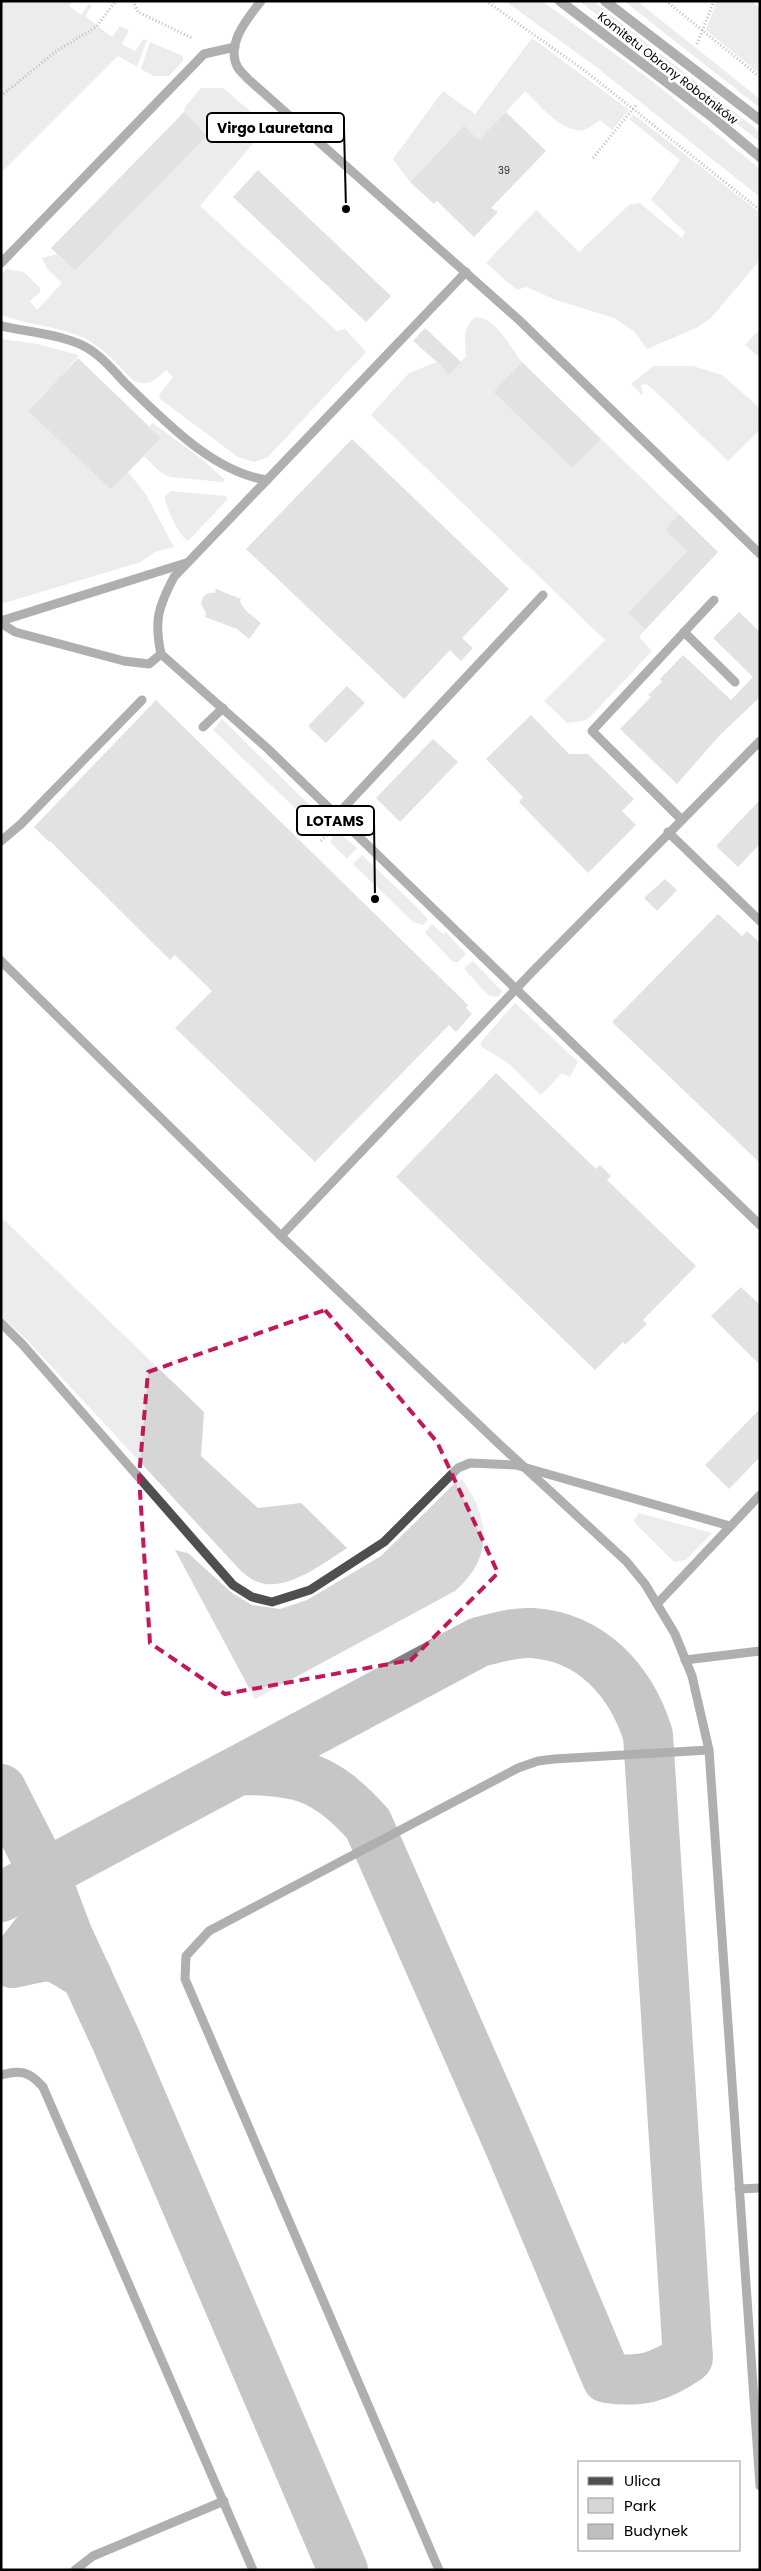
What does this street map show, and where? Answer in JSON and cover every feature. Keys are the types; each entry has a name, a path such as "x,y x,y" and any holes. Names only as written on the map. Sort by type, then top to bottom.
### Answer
{"street":[{"name":"Komitetu Obrony Robotników","path":"560,1 711,116 760,156"},
{"name":"Komitetu Obrony Robotników","path":"605,1 760,120"}],"lane":[{"path":"261,1 239,32 235,48 237,66 248,79 519,320 760,554"},
{"path":"1,263 204,54 235,48"},
{"path":"466,272 174,577 158,614 156,632 161,654 223,708 760,1224"},
{"path":"1,326 76,342 93,351 164,421 224,467 245,477 266,480"},
{"path":"1,622 188,562"},
{"path":"336,816 543,595"},
{"path":"681,819 592,732 714,600"},
{"path":"1,622 15,632 124,661 149,664 161,654"},
{"path":"684,632 735,682"},
{"path":"1,841 21,824 142,700"},
{"path":"203,727 223,708"},
{"path":"281,1236 668,832 760,741"},
{"path":"668,832 760,921"},
{"path":"1,961 281,1236 526,1469 626,1561 657,1604 675,1634 692,1676 708,1750 758,2431 760,2486"},
{"path":"1,1323 24,1345 233,1585 252,1597 272,1602 310,1590 384,1542 458,1468 470,1463 516,1465 730,1526"},
{"path":"657,1604 760,1495"},
{"path":"685,1660 760,1651"},
{"path":"439,2570 184,1979 186,1956 209,1931 518,1768 538,1761 554,1759 708,1750"},
{"path":"1,2075 25,2072 34,2077 43,2087 253,2570"},
{"path":"739,2189 760,2188"},
{"path":"75,2570 93,2556 224,2500"}],"path":[{"path":"1,96 55,52 96,27 116,1"},
{"path":"133,1 138,12 192,38"},
{"path":"486,1 564,55 760,210"},
{"path":"666,1 760,77"},
{"path":"698,44 714,1"},
{"path":"593,158 637,104"}],"highlighted area":[{"path":"325,1310 437,1442 498,1573 411,1660 225,1694 150,1643 139,1477 148,1372"}],"green space":[{"path":"1,1 72,1 69,6 81,15 89,4 92,6 85,16 112,37 120,26 129,30 122,44 135,51 143,39 147,40 137,67 118,56 1,173"},
{"path":"505,1 542,1 652,81 760,169 760,197 591,63"},
{"path":"579,1 593,1 760,132 760,142 682,80"},
{"path":"624,1 637,1 760,99 760,108"},
{"path":"717,1 752,1 760,9 760,74 706,30"},
{"path":"532,38 629,110 612,130 600,120 583,130 575,130 551,116 525,91 494,125 482,143 464,125 410,182 393,159 443,91 475,114"},
{"path":"150,42 183,56 183,61 169,76 153,76 141,69"},
{"path":"201,88 223,88 262,121 261,134 200,206 337,331 345,329 366,352 268,457 254,462 238,457 160,399 159,395 173,377 166,370 152,382 140,383 134,381 117,363 84,338 1,315 1,274 7,269 24,272 40,288 40,292 30,301 37,310 62,283 48,270 42,258 57,254 75,271 207,136 184,113 185,107"},
{"path":"633,114 760,213 760,260 711,318 696,328 647,349 634,331 614,318 556,300 526,287 517,290 486,263 536,210 579,252 629,205 640,203 682,238 685,232 651,200 680,160 629,119"},
{"path":"476,317 490,322 508,342 522,362 493,392 572,468 601,439 679,514 665,530 687,551 628,613 645,630 639,637 652,651 590,717 584,721 567,723 544,701 605,640 371,415 409,373 437,362 449,375 466,356 466,329"},
{"path":"760,329 760,356 759,357 745,345"},
{"path":"1,339 38,344 79,355 61,376 78,393 62,409 45,392 28,411 111,490 128,472 145,493 174,547 155,552 141,562 1,604"},
{"path":"653,366 693,366 722,375 760,408 760,430 728,461 654,390 646,384 641,385 643,396 631,384"},
{"path":"153,423 203,460 225,480 222,482 170,477 160,472 144,456 161,438 149,426"},
{"path":"171,491 226,496 227,500 188,541 177,528 167,506 165,496"},
{"path":"222,719 331,826 320,832 213,730"},
{"path":"336,831 357,848 347,859 330,842"},
{"path":"362,855 420,910 428,920 423,925 413,922 353,864"},
{"path":"432,924 443,934 446,932 466,954 458,962 453,962 425,933"},
{"path":"473,961 502,991 498,997 488,995 465,970 465,967"},
{"path":"515,1003 578,1062 570,1077 562,1073 541,1095 508,1063 482,1047 480,1043"},
{"path":"1,1217 204,1412 201,1456 258,1508 301,1503 347,1548 317,1568 293,1580 281,1583 269,1584 258,1582 241,1571 26,1339 1,1316"},
{"path":"462,1479 478,1509 484,1537 482,1551 468,1578 455,1591 255,1699 175,1550 188,1553 232,1593 252,1605 280,1609 307,1600 381,1556 453,1485"},
{"path":"639,1513 712,1533 686,1560 674,1562 637,1525 634,1520"}],"building":[{"path":"184,112 207,136 75,271 51,248"},
{"path":"506,112 546,151 491,208 498,212 474,237 437,201 434,204 410,182 464,125 479,140"},
{"path":"258,170 391,296 366,322 233,197"},
{"path":"425,328 461,362 449,375 413,341"},
{"path":"78,358 161,438 111,490 28,411"},
{"path":"522,362 601,439 572,468 493,392"},
{"path":"352,439 509,589 462,638 473,648 461,661 450,650 404,699 246,549"},
{"path":"679,514 718,552 645,630 628,613 687,551 665,530"},
{"path":"216,589 241,599 240,602 246,611 261,623 249,639 237,629 205,617 206,613 201,604 203,597 208,593 215,593"},
{"path":"739,612 760,632 760,697 719,736 677,784 620,729 651,697 648,695 662,682 660,679 683,655 731,700 753,677 713,638"},
{"path":"347,686 365,703 326,743 308,726"},
{"path":"156,700 468,1005 466,1008 472,1014 456,1032 449,1025 315,1162 175,1028 212,991 175,955 170,960 34,827"},
{"path":"531,715 569,754 588,754 634,799 622,811 636,825 588,873 519,802 523,797 486,759"},
{"path":"433,739 458,762 400,822 376,798"},
{"path":"760,800 760,844 738,867 716,846"},
{"path":"665,879 677,890 657,911 644,898"},
{"path":"718,914 742,936 747,931 760,943 760,1163 612,1022"},
{"path":"496,1073 596,1169 600,1165 611,1176 607,1180 696,1266 643,1320 647,1324 625,1345 623,1342 595,1370 396,1177"},
{"path":"741,1287 760,1305 760,1365 711,1316"},
{"path":"760,1409 760,1457 729,1489 705,1465"}],"taxiway":[{"path":"1,1897 479,1642 512,1634 532,1633 554,1636 573,1643 591,1653 620,1680 641,1715 648,1735 688,2358 668,2370 650,2377 630,2380 607,2378 511,2149 368,1824 339,1796 311,1779 279,1772 260,1770 239,1770"},
{"path":"1,1789 45,1875 68,1936 116,2040 343,2570"},
{"path":"49,1884 48,1918 13,1963 52,1957 59,1959 87,1976"}],"place":[{"name":"Virgo Lauretana","path":"346,209"},
{"name":"LOTAMS","path":"375,899"}]}
